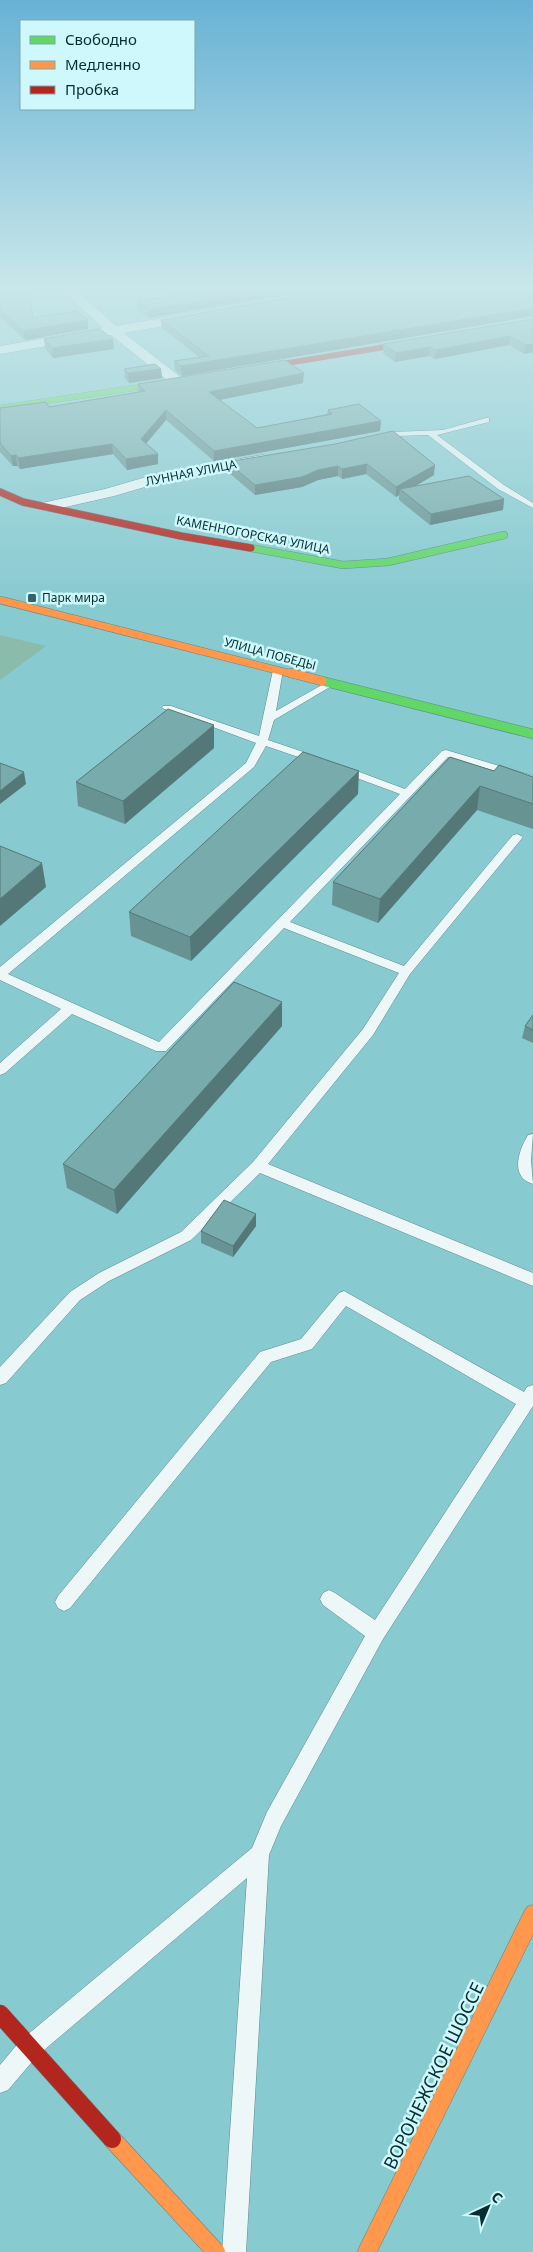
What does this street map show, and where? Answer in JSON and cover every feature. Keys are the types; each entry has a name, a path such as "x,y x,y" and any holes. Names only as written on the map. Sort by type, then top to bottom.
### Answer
{"street":[{"path":"0,408 115,391"},
{"path":"377,438 395,434"},
{"name":"ЛУННАЯ УЛИЦА","path":"48,506 108,493 160,478 276,458"},
{"name":"КАМЕННОГОРСКАЯ УЛИЦА","path":"0,492 18,501 181,536 343,566 388,562 504,535"},
{"name":"УЛИЦА ПОБЕДЫ","path":"0,600 533,734"},
{"name":"ВОРОНЕЖСКОЕ ШОССЕ","path":"367,2252 533,1914"},
{"path":"0,2014 216,2252"}],"lane":[{"path":"395,434 443,432 486,420"},
{"path":"430,433 501,487 533,506"},
{"path":"278,670 270,718 256,756 250,765 0,974 70,1008 161,1048 446,754 533,779"},
{"path":"270,718 330,684"},
{"path":"167,708 262,740 407,793"},
{"path":"0,1378 74,1296 104,1277 186,1236 258,1166 368,1032 406,971 517,837"},
{"path":"282,923 406,971"},
{"path":"0,1070 70,1008"},
{"path":"533,1139 526,1150 523,1161 527,1174 533,1179"},
{"path":"258,1166 533,1280"},
{"path":"64,1602 266,1357 306,1344 344,1297 530,1397 377,1633 274,1819 259,1855 234,2252"},
{"path":"329,1599 377,1633"},
{"path":"0,2082 29,2048 259,1855"}],"shaded area":[{"name":"Парк мира","path":"0,635 46,646 0,680"}],"building":[{"path":"144,391 214,391 209,392 257,428 332,414 328,410 359,404 381,421 214,451 166,410 141,439 158,454 126,459 112,444 18,458 16,455 11,456 0,443 0,408 46,402 49,407"},
{"path":"393,431 435,465 396,487 367,464 342,469 338,466 318,470 302,477 255,485 227,462 335,444"},
{"path":"469,476 504,499 431,514 400,489"},
{"path":"168,709 214,725 123,801 76,782"},
{"path":"303,752 359,771 190,937 129,912"},
{"path":"450,757 494,771 499,765 533,777 533,804 480,786 380,899 333,882"},
{"path":"0,763 24,772 0,791"},
{"path":"0,846 42,863 0,899"},
{"path":"234,982 282,1002 114,1190 63,1164"},
{"path":"533,1015 533,1030 525,1026"},
{"path":"224,1200 256,1214 233,1246 201,1231"}],"traffic: fast":[{"path":"0,408 113,391"},
{"path":"251,548 343,565 388,562 504,535"},
{"path":"322,681 533,734"}],"traffic: slow":[{"path":"0,600 322,681"},
{"path":"367,2252 533,1914"},
{"path":"112,2139 216,2252"}],"traffic: jam":[{"path":"0,492 23,502 181,536 251,548"},
{"path":"0,2014 112,2139"}],"place":[{"name":"Парк мира","path":"32,598"}]}
